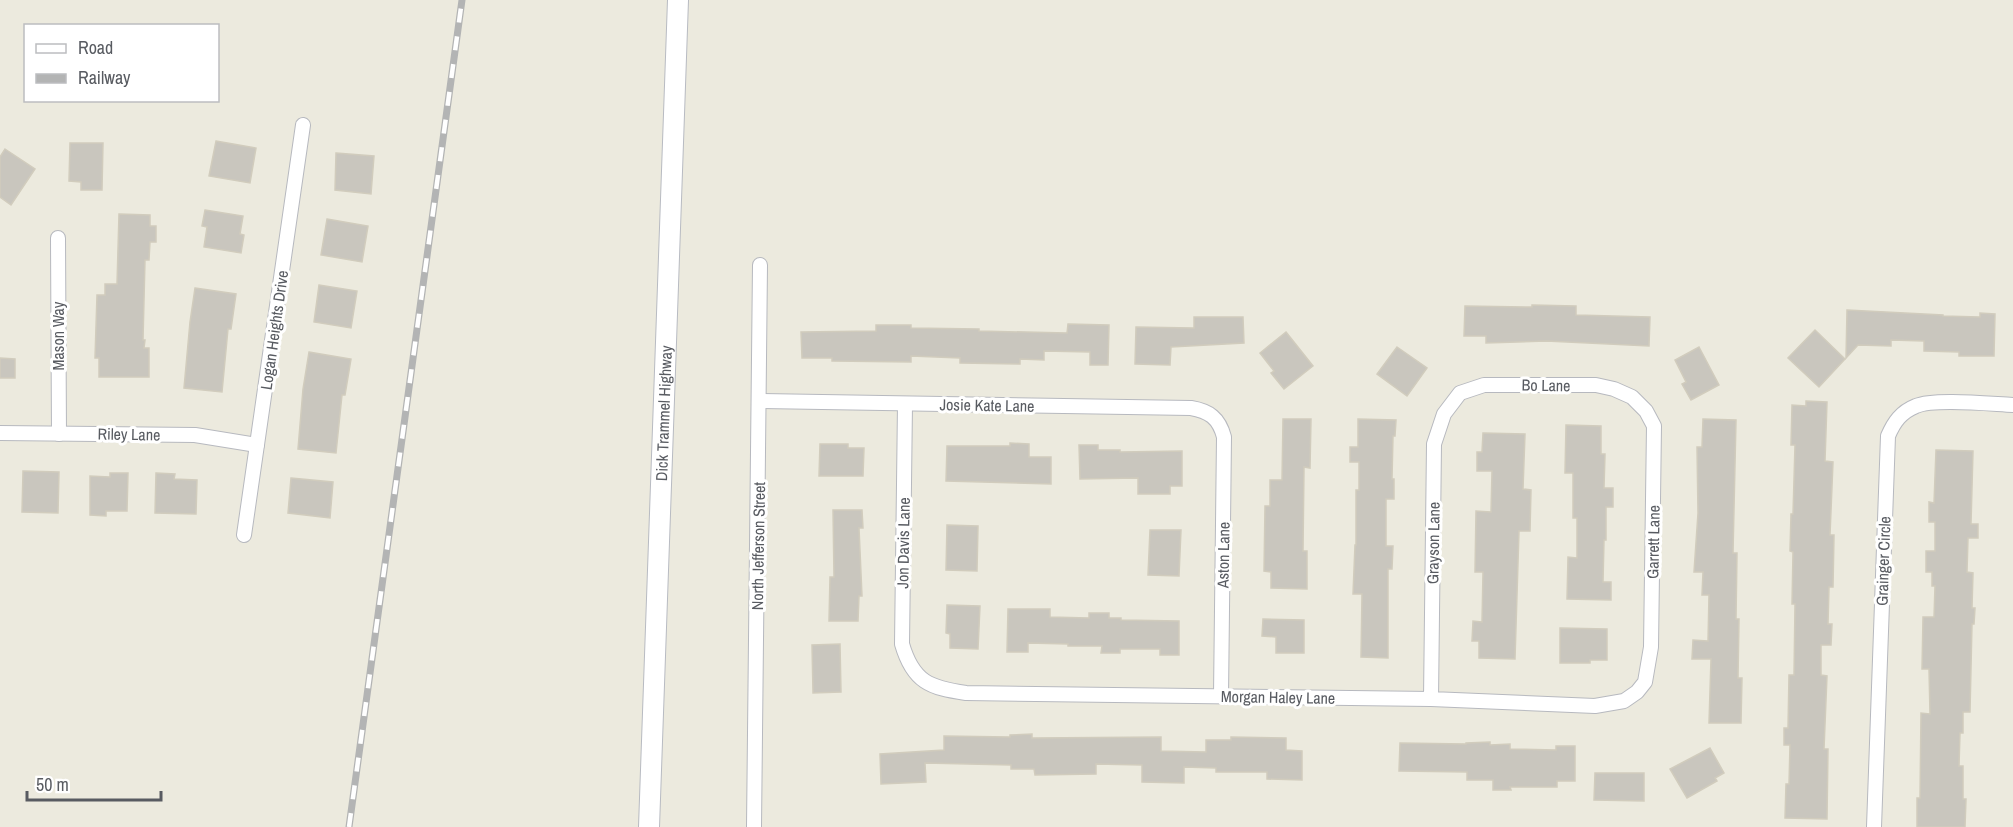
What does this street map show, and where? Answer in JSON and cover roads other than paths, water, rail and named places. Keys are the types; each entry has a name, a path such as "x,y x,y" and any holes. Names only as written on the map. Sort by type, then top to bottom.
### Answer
{"main road":[{"name":"Dick Trammel Highway","path":"649,827 678,0"}],"street":[{"name":"Logan Heights Drive","path":"244,535 303,124"},
{"name":"Mason Way","path":"58,238 58,434"},
{"name":"North Jefferson Street","path":"754,827 760,266"},
{"name":"Bo Lane","path":"1460,393 1484,385 1596,386 1614,389 1632,397"},
{"name":"Grayson Lane","path":"1431,699 1434,444 1444,414 1460,393"},
{"name":"Garrett Lane","path":"1632,397 1646,411 1654,426 1651,648 1645,682 1637,692"},
{"name":"Josie Kate Lane","path":"759,401 1191,408 1204,410 1214,416"},
{"name":"Grainger Circle","path":"1874,827 1888,436 1901,414 1917,405 1944,403 2013,405"},
{"name":"Jon Davis Lane","path":"905,404 902,644 908,662 919,677"},
{"name":"Aston Lane","path":"1214,416 1221,425 1224,436 1221,696"},
{"name":"Riley Lane","path":"0,433 195,435 257,445"},
{"name":"Morgan Haley Lane","path":"919,677 940,689 966,693 1431,699 1595,706 1624,701 1637,692"}],"railway":[{"path":"349,827 462,0"}]}
